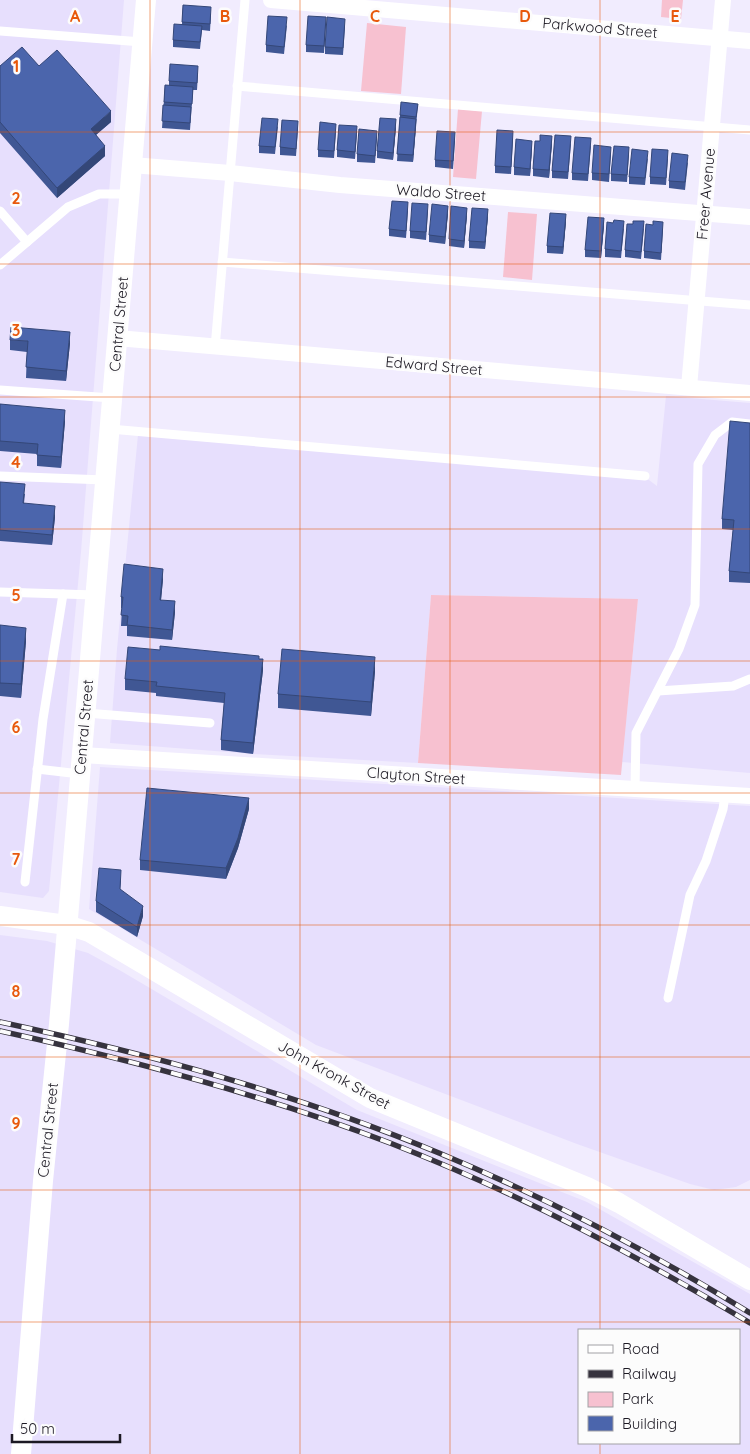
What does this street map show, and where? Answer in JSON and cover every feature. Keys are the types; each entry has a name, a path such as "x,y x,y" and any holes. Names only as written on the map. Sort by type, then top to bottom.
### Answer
{"street":[{"name":"Central Street","path":"21,1454 42,1191 59,1024 146,0"},
{"name":"Parkwood Street","path":"271,0 750,41"},
{"name":"Freer Avenue","path":"688,388 723,0"},
{"name":"Waldo Street","path":"132,165 340,185 750,217"},
{"name":"Edward Street","path":"118,338 215,348 750,393"},
{"name":"Clayton Street","path":"81,764 636,789 750,796"},
{"name":"John Kronk Street","path":"0,916 67,925 90,932 370,1098 587,1187 750,1280"}],"lane":[{"path":"215,348 245,0"},
{"path":"0,31 142,42"},
{"path":"237,86 750,130"},
{"path":"0,265 68,207 99,194 129,194"},
{"path":"0,211 27,242"},
{"path":"222,262 750,305"},
{"path":"0,390 112,398"},
{"path":"636,789 636,733 679,649 695,605 698,464 715,435 732,422 750,424"},
{"path":"110,429 645,476"},
{"path":"0,476 105,480"},
{"path":"0,592 95,596"},
{"path":"25,882 43,719 62,594"},
{"path":"658,691 733,686 750,679"},
{"path":"85,712 210,723"},
{"path":"37,769 81,764"},
{"path":"668,998 690,895 706,861 723,809 725,795"}],"shaded area":[{"path":"0,0 124,0 81,552 49,891 43,898 0,892"},
{"path":"666,396 750,403 750,773 622,762 638,599 431,595 418,763 254,754 110,743 117,649 138,435 649,480 657,486"},
{"path":"100,767 750,806 750,1180 736,1187 714,1190 690,1184 577,1144 316,1045 89,909"},
{"path":"0,935 47,941 88,953 357,1110 587,1202 750,1294 750,1454 0,1454"}],"green space":[{"path":"662,0 683,0 681,19 661,17"},
{"path":"367,23 406,27 401,94 361,91"},
{"path":"458,109 482,111 476,179 453,177"},
{"path":"508,212 537,214 532,280 503,277"},
{"path":"431,595 638,599 621,775 418,763"}],"building":[{"path":"183,5 211,7 210,24 182,22"},
{"path":"268,16 287,17 284,47 266,45"},
{"path":"308,16 326,17 324,46 306,45"},
{"path":"327,17 345,19 343,48 325,47"},
{"path":"174,24 202,26 200,42 173,40"},
{"path":"22,47 39,66 57,50 111,111 91,129 105,146 57,188 0,122 0,66"},
{"path":"170,64 198,66 197,83 169,81"},
{"path":"165,85 193,87 192,104 164,102"},
{"path":"401,102 418,104 416,117 400,115"},
{"path":"163,105 191,107 190,123 162,121"},
{"path":"400,117 416,119 413,155 397,154"},
{"path":"262,118 278,119 275,147 259,146"},
{"path":"380,118 396,119 393,153 377,151"},
{"path":"282,120 298,121 296,149 280,147"},
{"path":"320,122 336,124 334,151 318,150"},
{"path":"339,125 357,126 355,152 337,150"},
{"path":"359,129 377,131 375,156 357,154"},
{"path":"497,130 513,131 511,167 495,166"},
{"path":"437,131 455,132 453,161 435,160"},
{"path":"540,135 552,136 549,170 533,169 535,141 540,141"},
{"path":"555,135 571,136 568,172 552,171"},
{"path":"575,137 591,138 588,174 572,173"},
{"path":"516,139 532,141 530,169 514,167"},
{"path":"594,145 611,147 609,174 592,173"},
{"path":"614,146 629,147 627,175 611,174"},
{"path":"632,149 648,151 645,178 629,177"},
{"path":"652,149 668,150 666,178 650,177"},
{"path":"672,153 688,155 685,182 669,181"},
{"path":"392,201 408,202 406,231 389,229"},
{"path":"412,203 428,204 426,232 410,231"},
{"path":"432,204 448,206 445,237 429,235"},
{"path":"451,206 467,208 464,241 449,239"},
{"path":"472,208 488,209 485,242 469,241"},
{"path":"550,213 566,214 563,247 547,246"},
{"path":"588,217 604,218 601,251 585,250"},
{"path":"614,220 624,221 621,251 605,249 607,222 613,223"},
{"path":"633,221 644,221 641,252 625,250 627,224 633,224"},
{"path":"653,221 663,222 661,253 644,251 646,224 653,225"},
{"path":"11,327 70,332 66,371 26,367 28,341 10,340"},
{"path":"0,404 65,410 61,457 37,455 38,444 0,441"},
{"path":"730,421 750,423 750,573 729,571 734,520 722,519"},
{"path":"0,482 25,484 23,503 55,506 52,535 0,530"},
{"path":"124,564 163,569 160,600 175,601 172,630 127,625 128,616 121,615"},
{"path":"0,625 26,628 21,684 0,683"},
{"path":"160,646 259,656 259,659 263,659 253,743 221,740 225,693 156,686 157,682 125,679 128,647 160,650"},
{"path":"282,649 375,657 371,702 278,694"},
{"path":"147,788 249,798 238,838 226,868 140,860"},
{"path":"99,868 121,870 120,889 143,906 137,927 96,901"}],"railway":[{"path":"0,1022 56,1034 223,1077 332,1112 386,1132 479,1170 559,1207 637,1247 750,1313"},
{"path":"0,1031 99,1054 246,1094 390,1143 529,1203 619,1249 750,1323"}]}
